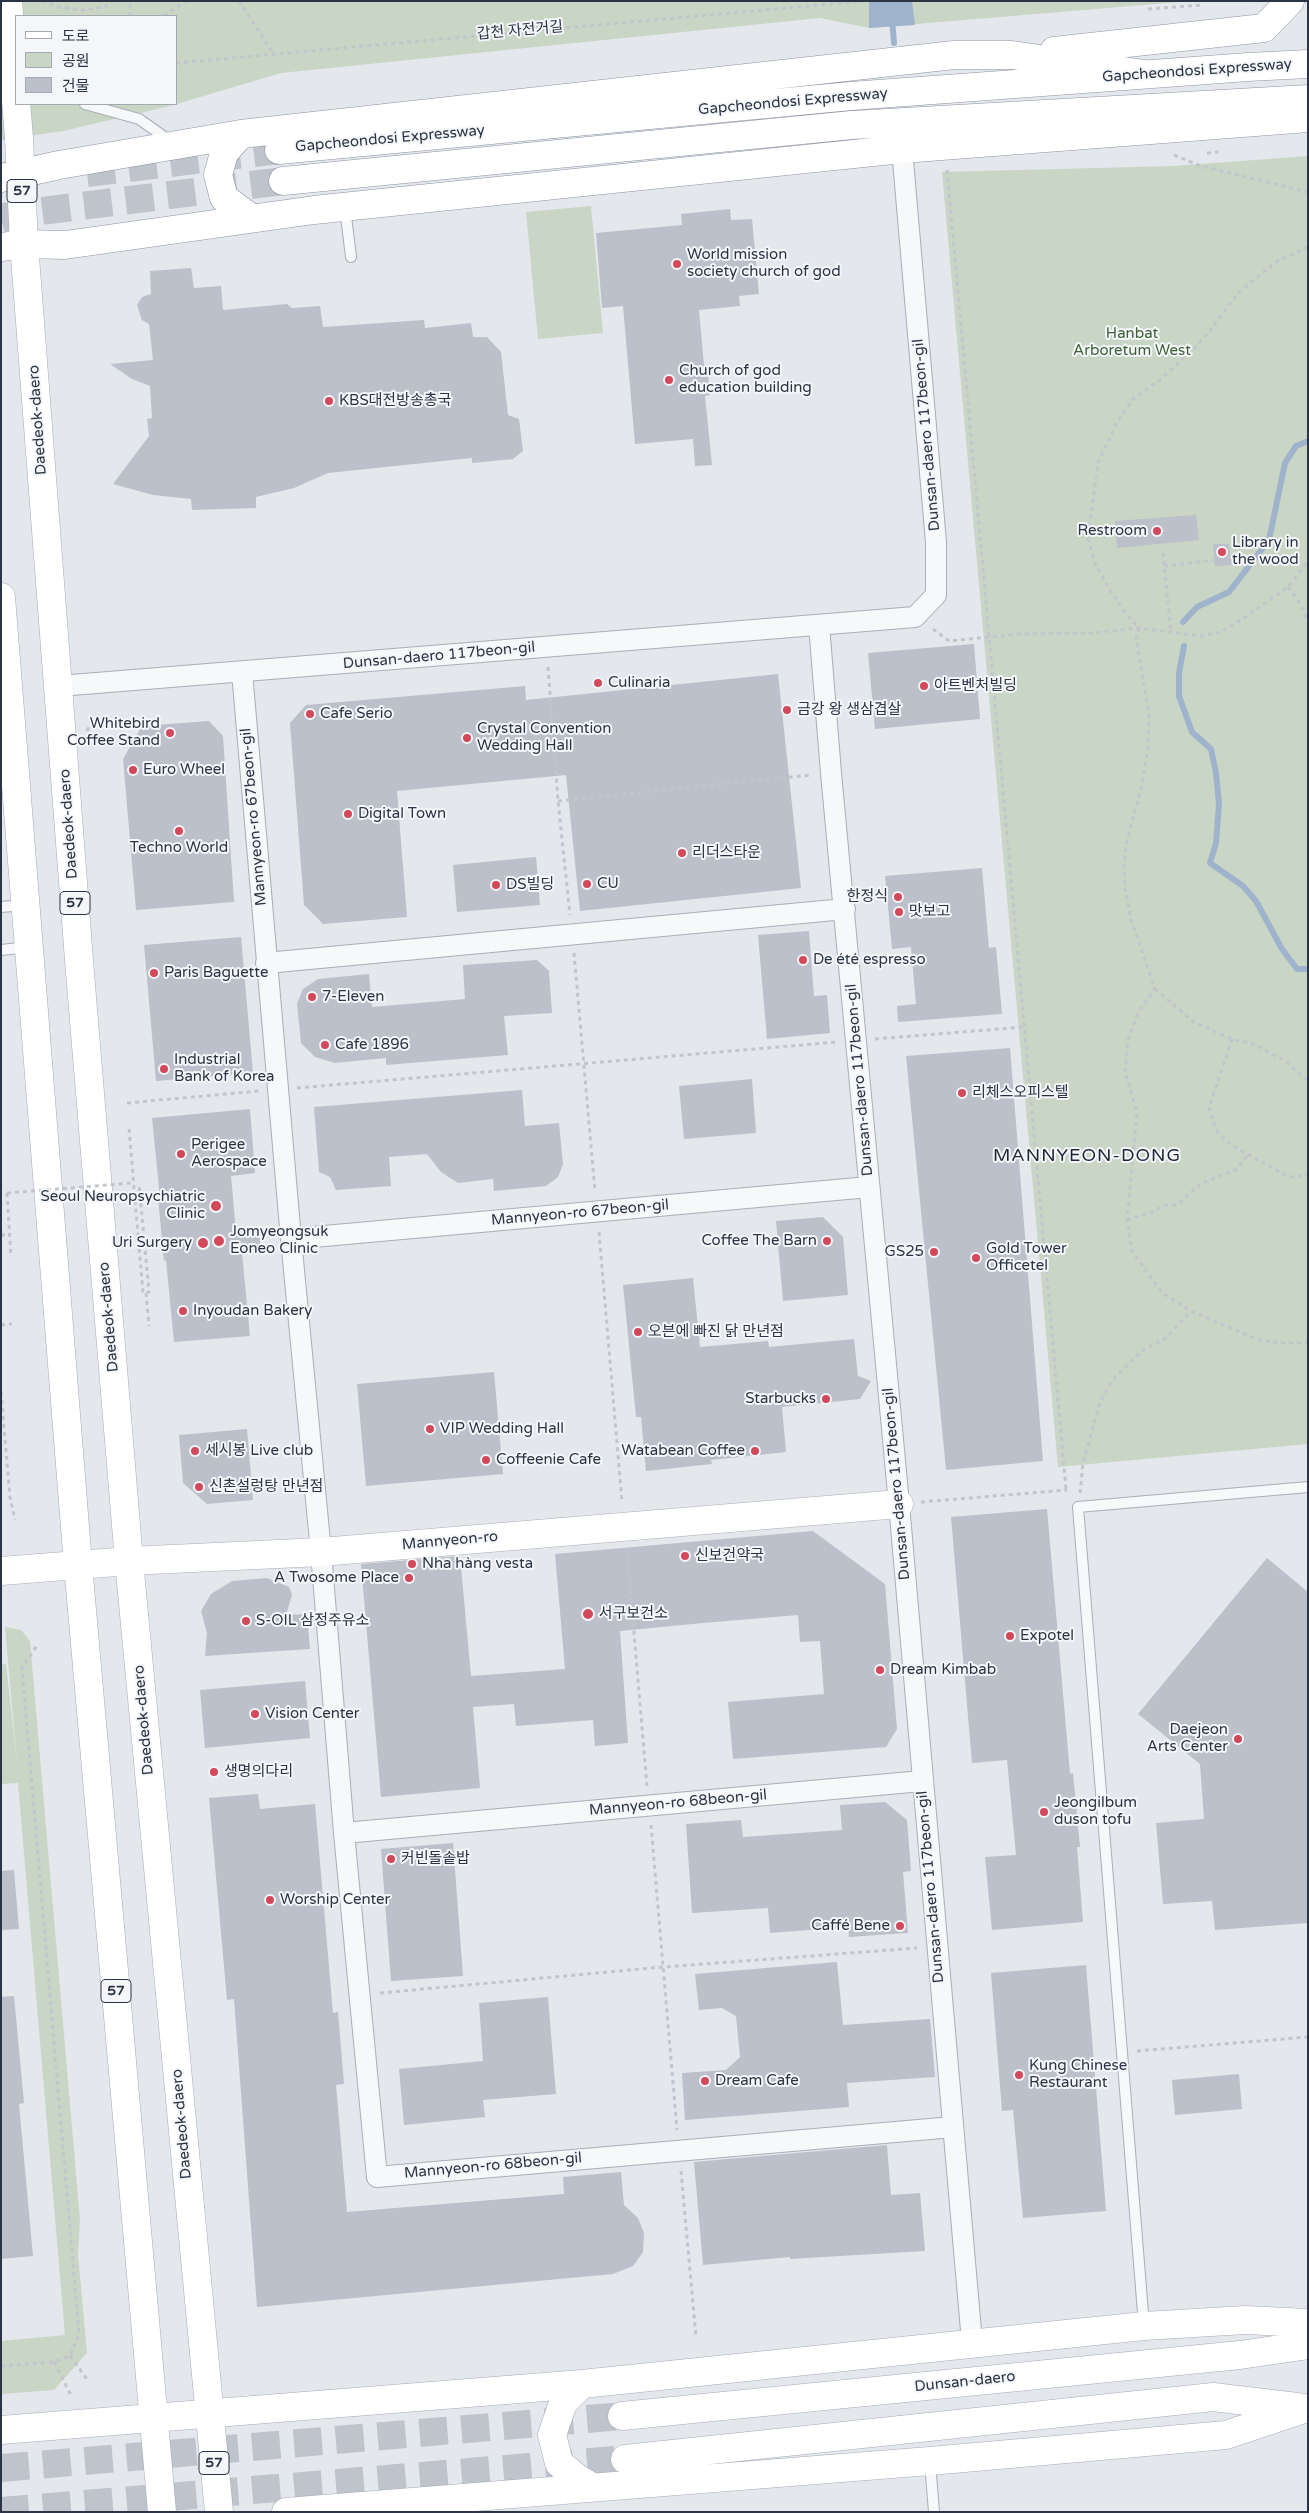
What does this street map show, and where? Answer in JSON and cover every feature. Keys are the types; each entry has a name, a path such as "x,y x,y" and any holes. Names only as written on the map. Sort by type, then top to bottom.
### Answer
{"main road":[{"name":"Daedeok-daero","path":"8,1 15,88"},
{"path":"12,176 59,165 241,134 878,62 954,55 1012,55 1248,31 1264,28 1290,1"},
{"path":"1012,55 1144,74"},
{"name":"Gapcheondosi Expressway","path":"280,150 852,96 1144,74 1308,64"},
{"name":"Gapcheondosi Expressway","path":"283,182 852,125 1308,99"},
{"path":"1257,101 1308,108"},
{"name":"Daedeok-daero","path":"16,105 19,138 12,176 13,246 59,686 129,1561 219,2512"},
{"path":"13,246 65,245 251,218 345,207 902,149 1308,118"},
{"path":"241,134 224,153 218,175 224,198 251,218"},
{"name":"57","path":"1,597 13,906 29,947 78,1564 162,2512"},
{"name":"Mannyeon-ro","path":"1,1571 78,1564 321,1552 899,1504"},
{"path":"1,2430 582,2384 972,2342 1144,2326 1245,2320 1308,2323"},
{"name":"Dunsan-daero","path":"622,2416 1240,2355 1308,2345"},
{"path":"582,2384 563,2402 552,2434 559,2463 577,2478 592,2487"},
{"path":"625,2459 1213,2397 1307,2408"},
{"path":"286,2512 930,2461 1226,2435 1307,2408"}],"street":[{"name":"Dunsan-daero 117beon-gil","path":"59,686 915,617 936,595 936,542 902,149"},
{"name":"Dunsan-daero 117beon-gil","path":"820,625 831,773 899,1504 972,2342"},
{"name":"Mannyeon-ro 67beon-gil","path":"242,672 290,1239 321,1552"},
{"path":"266,962 845,909"},
{"name":"Mannyeon-ro 67beon-gil","path":"290,1239 870,1187"},
{"name":"Mannyeon-ro 68beon-gil","path":"321,1552 344,1833 377,2176 953,2127"},
{"name":"Mannyeon-ro 68beon-gil","path":"344,1833 922,1781"}],"lane":[{"path":"89,105 139,119 154,128 174,146"},
{"path":"345,207 351,257"},
{"path":"1,950 29,947"},
{"path":"1144,2326 1078,1507 1308,1487"},
{"path":"930,2461 934,2512"}],"path":[{"path":"42,1 59,7 83,10 104,8 113,1"},
{"path":"130,1 130,15"},
{"path":"165,15 186,1"},
{"path":"240,1 273,53"},
{"name":"갑천 자전거길","path":"178,62 864,1"},
{"path":"1148,9 1202,4"},
{"path":"1174,155 1201,166 1308,192"},
{"path":"946,166 1066,1489 1078,1507"},
{"path":"1140,628 1126,614 1108,587 1095,563 1088,539 1098,463 1116,424 1133,399 1160,380 1189,353 1208,333 1239,292 1276,262 1308,247"},
{"path":"1162,553 1171,633"},
{"path":"1164,566 1214,560"},
{"path":"915,617 949,641 989,636 1091,633 1140,628 1200,636 1221,632 1288,587 1308,561"},
{"path":"1288,587 1298,600 1308,621"},
{"path":"1140,628 1136,638 1149,716 1148,748 1141,790 1127,840 1124,863 1125,888 1131,919 1155,989 1194,1022 1232,1039 1254,1044 1285,1061 1308,1081"},
{"path":"547,646 558,801 597,1211 696,2337"},
{"path":"558,801 831,773"},
{"path":"1155,989 1139,1012 1128,1039 1125,1072 1137,1112 1127,1220 1132,1250 1164,1294 1191,1311 1259,1340 1281,1343 1308,1343"},
{"path":"127,1103 1024,1027"},
{"path":"1232,1039 1209,1108 1216,1130 1226,1141 1289,1177 1308,1176"},
{"path":"129,1130 143,1293 146,1292"},
{"path":"1127,1220 1152,1212 1166,1205 1177,1205 1202,1182 1237,1169 1248,1154"},
{"path":"11,1258 7,1193 132,1182"},
{"path":"139,1184 149,1292 146,1292 148,1326"},
{"path":"1078,1507 1083,1463 1100,1402 1114,1378 1142,1351 1166,1338 1191,1311"},
{"path":"1,1325 12,1324"},
{"path":"1,1392 10,1497 15,1520"},
{"path":"899,1504 1066,1489"},
{"path":"1,2366 54,2362 70,2356 79,2334 22,1668 38,1644"},
{"path":"360,1994 663,1967 937,1947"},
{"path":"1141,2050 1308,2037"},
{"path":"70,2356 87,2379"},
{"path":"54,2362 72,2397"}],"green space":[{"path":"1,1 1191,1 869,28 820,18 281,73 178,104 178,15 15,15 15,105 173,105 63,131 1,140"},
{"name":"Hanbat Arboretum West","path":"1308,156 1308,1444 1058,1467 942,172 1173,166"},
{"path":"591,206 603,333 538,339 526,212"},
{"path":"5,1627 21,1630 30,1641 80,2220 78,2254 87,2353 54,2390 1,2394 1,2341 65,2335 18,1783 1,1784 1,1664 6,1664 17,1762"}],"water":[{"path":"869,1 912,1 915,25 869,28"}],"building":[{"path":"730,209 731,220 752,219 759,294 739,296 740,306 699,310 704,365 707,365 710,395 705,396 712,465 695,466 693,439 635,444 623,306 602,308 596,233 682,225 681,214"},
{"name":"KBS대전방송총국","path":"191,268 194,288 221,286 223,310 287,304 292,308 320,306 323,327 424,320 425,328 471,323 473,337 487,337 501,352 508,415 519,419 523,451 513,459 472,463 472,458 328,473 294,488 256,497 256,508 192,510 191,499 153,495 113,484 149,436 147,419 152,418 150,386 132,379 110,364 153,360 149,324 142,320 137,305 142,297 151,294 150,271"},
{"name":"Restroom","path":"1196,515 1199,540 1117,548 1115,521"},
{"name":"Library in the wood","path":"1213,544 1229,544 1232,565 1215,566"},
{"name":"아트벤처빌딩","path":"974,644 980,719 875,729 868,653"},
{"path":"778,674 801,888 580,911 566,775 397,791 407,917 323,924 304,905 290,723 306,705 525,686 526,700"},
{"name":"Techno World","path":"209,721 223,736 234,902 136,910 123,759 142,726"},
{"name":"DS빌딩","path":"536,857 540,905 457,912 453,865"},
{"path":"982,868 989,948 996,947 1002,1014 898,1022 897,1006 916,1004 911,947 892,949 885,876"},
{"path":"809,931 814,996 827,995 830,1033 767,1039 758,935"},
{"path":"241,937 253,1073 156,1081 144,945"},
{"path":"537,960 549,971 552,1013 504,1016 508,1055 386,1065 386,1058 335,1063 315,1057 301,1043 297,1004 303,989 318,979 369,974 372,1007 465,999 463,965"},
{"path":"1010,1048 1043,1461 946,1470 906,1056"},
{"path":"752,1079 756,1133 684,1139 679,1086"},
{"path":"522,1090 525,1126 559,1123 563,1164 558,1177 546,1186 494,1191 493,1179 458,1183 441,1172 427,1154 389,1157 391,1186 336,1190 330,1177 319,1172 314,1107"},
{"path":"250,1109 255,1173 231,1176 236,1231 259,1229 261,1251 242,1253 250,1336 174,1342 166,1260 164,1261 152,1118"},
{"path":"823,1217 843,1237 848,1295 783,1301 776,1221"},
{"path":"693,1278 700,1347 768,1341 769,1347 854,1339 858,1376 871,1381 860,1399 782,1407 786,1452 711,1460 712,1464 646,1471 641,1417 636,1417 623,1285"},
{"name":"VIP Wedding Hall","path":"494,1372 503,1474 366,1486 357,1384"},
{"path":"247,1429 253,1500 207,1504 183,1483 179,1435"},
{"name":"Expotel","path":"1047,1509 1070,1774 1073,1773 1080,1847 1077,1847 1083,1922 992,1930 985,1857 1016,1855 1007,1760 972,1763 951,1517"},
{"path":"813,1531 885,1584 897,1729 886,1747 733,1759 728,1702 824,1694 820,1641 800,1642 798,1615 620,1631 628,1743 595,1746 593,1720 516,1726 514,1704 473,1707 480,1788 381,1797 361,1564 460,1556 471,1676 565,1669 555,1554"},
{"name":"Daejeon Arts Center","path":"1267,1558 1308,1592 1308,1923 1215,1930 1212,1901 1163,1904 1156,1823 1204,1819 1200,1764 1138,1714"},
{"path":"267,1578 289,1587 292,1595 286,1615 307,1614 310,1649 205,1656 207,1633 201,1611 211,1594 232,1581"},
{"name":"Vision Center","path":"305,1681 310,1738 205,1748 200,1690"},
{"path":"258,1794 260,1809 315,1804 333,2013 338,2012 344,2084 336,2085 347,2212 564,2194 563,2177 621,2172 624,2205 638,2218 644,2233 643,2252 633,2266 613,2274 257,2307 234,1999 227,2000 209,1798"},
{"path":"885,1802 907,1820 911,1871 903,1872 908,1933 849,1937 848,1927 770,1933 768,1908 692,1913 686,1824 741,1820 743,1837 842,1830 840,1805"},
{"path":"453,1843 463,1976 391,1981 381,1849"},
{"path":"14,1870 19,1929 1,1930 1,1871"},
{"path":"837,1962 843,2025 930,2019 935,2077 847,2083 849,2107 685,2120 682,2073 726,2070 740,2057 736,2016 722,2008 699,2010 695,1974"},
{"path":"1086,1965 1106,2211 1023,2218 1013,2110 1002,2111 991,1973"},
{"path":"14,1996 24,2103 19,2104 33,2256 1,2259 1,1997"},
{"path":"548,1997 556,2094 483,2100 485,2117 404,2125 399,2069 483,2061 479,2003"},
{"path":"1239,2074 1242,2109 1175,2115 1172,2080"},
{"path":"887,2145 891,2195 920,2193 925,2251 790,2259 790,2257 703,2265 694,2162"}],"waterway":[{"path":"892,19 894,43"},
{"path":"1183,622 1197,607 1229,592 1269,540 1285,463 1296,446 1308,441"},
{"path":"1184,646 1179,673 1179,696 1192,732 1211,749 1216,773 1219,804 1216,843 1210,863 1243,886 1256,901 1282,949 1297,969 1308,969"}],"tunnel":[{"path":"87,173 279,150"},
{"path":"1,218 17,214 283,181"},
{"path":"1,2468 622,2416"},
{"path":"1,2511 625,2459"}],"place":[{"name":"World mission society church of god","path":"677,264"},
{"name":"Church of god education building","path":"669,380"},
{"name":"KBS대전방송총국","path":"329,401"},
{"name":"Restroom","path":"1157,531"},
{"name":"Library in the wood","path":"1222,552"},
{"name":"Culinaria","path":"598,683"},
{"name":"아트벤처빌딩","path":"924,686"},
{"name":"금강 왕 생삼겹살","path":"787,710"},
{"name":"Cafe Serio","path":"310,714"},
{"name":"Whitebird Coffee Stand","path":"170,733"},
{"name":"Crystal Convention Wedding Hall","path":"467,738"},
{"name":"Euro Wheel","path":"133,770"},
{"name":"Digital Town","path":"348,814"},
{"name":"Techno World","path":"179,831"},
{"name":"리더스타운","path":"682,853"},
{"name":"CU","path":"587,884"},
{"name":"DS빌딩","path":"496,885"},
{"name":"한정식","path":"898,897"},
{"name":"맛보고","path":"899,912"},
{"name":"De été espresso","path":"803,960"},
{"name":"Paris Baguette","path":"154,973"},
{"name":"7-Eleven","path":"312,997"},
{"name":"Cafe 1896","path":"325,1045"},
{"name":"Industrial Bank of Korea","path":"164,1069"},
{"name":"리체스오피스텔","path":"962,1093"},
{"name":"Perigee Aerospace","path":"181,1154"},
{"name":"Seoul Neuropsychiatric Clinic","path":"216,1206"},
{"name":"Jomyeongsuk Eoneo Clinic","path":"219,1241"},
{"name":"Coffee The Barn","path":"827,1241"},
{"name":"Uri Surgery","path":"203,1243"},
{"name":"GS25","path":"934,1252"},
{"name":"Gold Tower Officetel","path":"976,1258"},
{"name":"Inyoudan Bakery","path":"183,1311"},
{"name":"오븐에 빠진 닭 만년점","path":"638,1332"},
{"name":"Starbucks","path":"826,1399"},
{"name":"VIP Wedding Hall","path":"430,1429"},
{"name":"세시봉 Live club","path":"195,1451"},
{"name":"Watabean Coffee","path":"755,1451"},
{"name":"Coffeenie Cafe","path":"486,1460"},
{"name":"신촌설렁탕 만년점","path":"199,1487"},
{"name":"신보건약국","path":"685,1556"},
{"name":"Nha hàng vesta","path":"412,1564"},
{"name":"A Twosome Place","path":"409,1578"},
{"name":"서구보건소","path":"588,1614"},
{"name":"S-OIL 삼정주유소","path":"246,1621"},
{"name":"Expotel","path":"1010,1636"},
{"name":"Dream Kimbab","path":"880,1670"},
{"name":"Vision Center","path":"255,1714"},
{"name":"Daejeon Arts Center","path":"1238,1739"},
{"name":"생명의다리","path":"214,1772"},
{"name":"Jeongilbum duson tofu","path":"1044,1812"},
{"name":"커빈돌솥밥","path":"391,1859"},
{"name":"Worship Center","path":"270,1900"},
{"name":"Caffé Bene","path":"900,1926"},
{"name":"Kung Chinese Restaurant","path":"1019,2075"},
{"name":"Dream Cafe","path":"705,2081"}],"district":[{"name":"MANNYEON-DONG","path":"1087,1156"}]}
